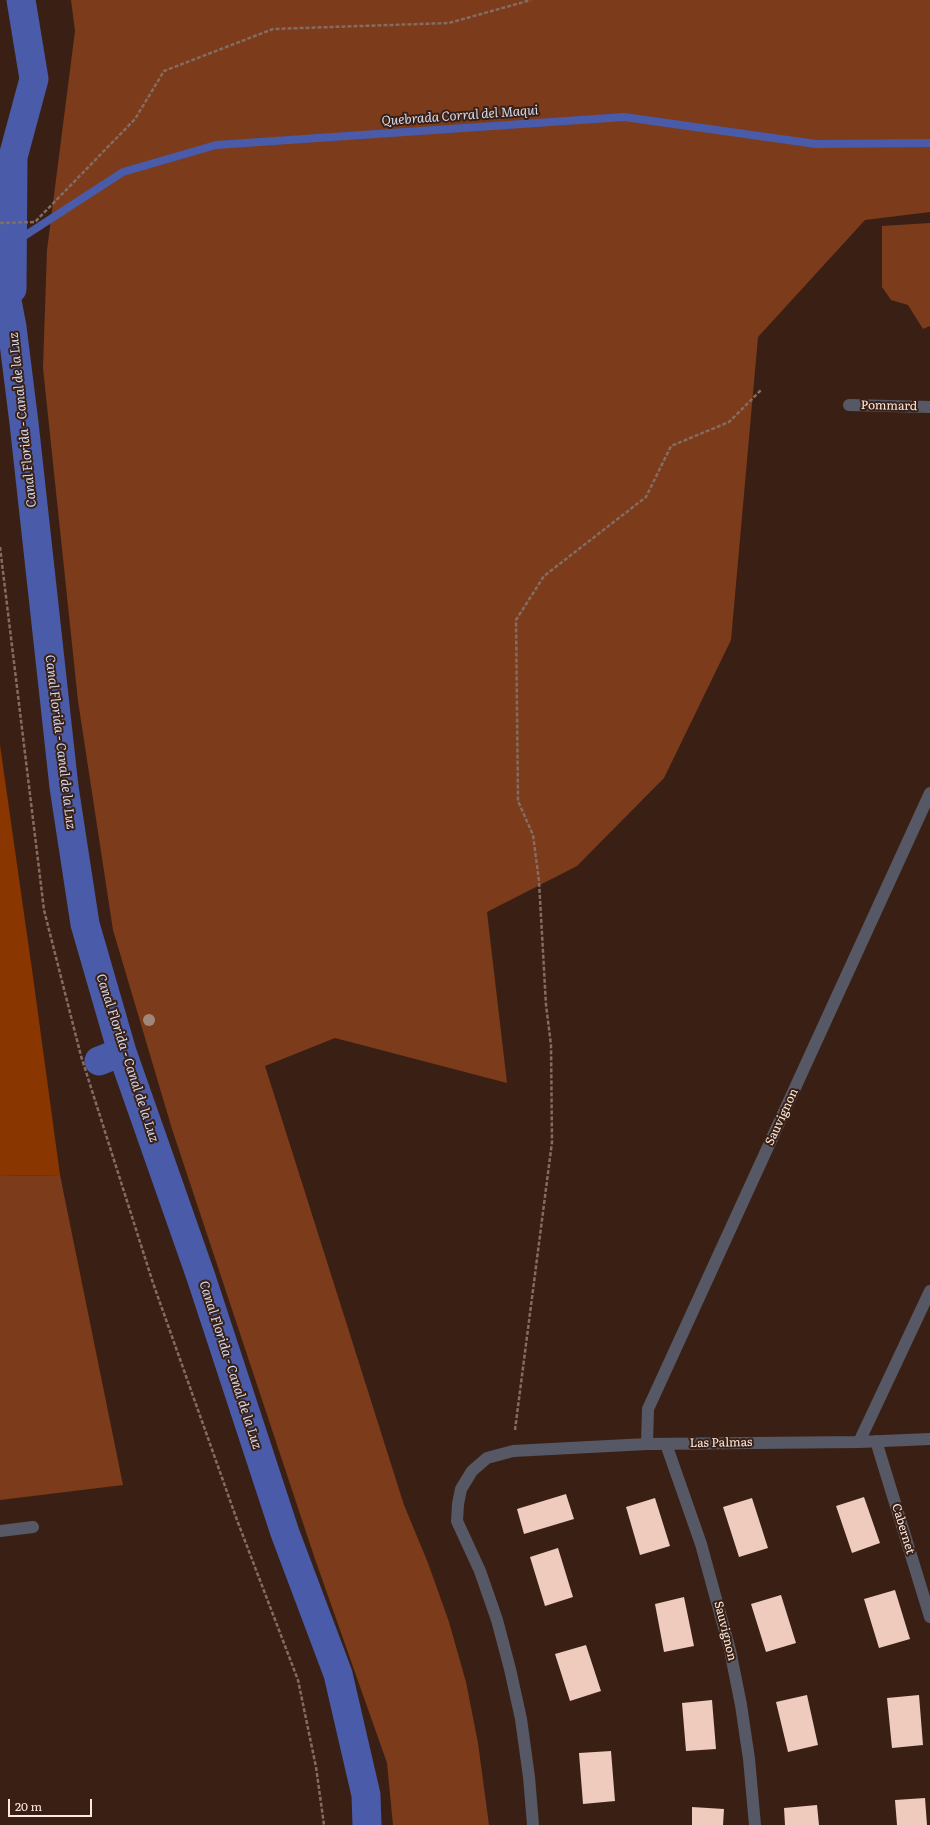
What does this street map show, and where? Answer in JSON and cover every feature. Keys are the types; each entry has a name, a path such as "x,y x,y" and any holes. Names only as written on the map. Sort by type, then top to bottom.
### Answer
{"street":[{"name":"Pommard","path":"849,404 930,406"},
{"path":"930,406 930,415"},
{"name":"Sauvignon","path":"647,1444 648,1410 930,793"},
{"path":"859,1442 930,1291"},
{"name":"Las Palmas","path":"533,1825 529,1778 521,1719 510,1669 497,1620 480,1571 458,1521 458,1504 461,1489 472,1471 487,1458 513,1451 647,1444 859,1442 930,1439"},
{"name":"Cabernet","path":"876,1441 930,1617"},
{"name":"Sauvignon","path":"666,1444 701,1544 730,1650 747,1744 755,1825"},
{"path":"0,1531 33,1527"}],"path":[{"path":"0,223 35,222 135,119 164,71 273,29 449,23 531,0"},
{"path":"513,1451 552,1142 551,1045 546,1005 539,882 533,835 518,800 516,620 544,576 646,497 671,446 729,422 762,389"},
{"path":"0,547 44,910 81,1056 153,1283 237,1520 298,1680 316,1767 324,1825"}],"shaded area":[{"path":"71,0 930,0 930,212 865,220 758,337 731,640 664,778 577,866 487,912 507,1083 335,1038 265,1066 404,1505 428,1563 449,1622 466,1682 478,1743 489,1825 393,1825 387,1763 315,1559 172,1129 113,930 78,701 43,368 47,250 75,31"},
{"path":"930,223 930,326 923,329 908,305 891,300 882,287 882,226"},
{"path":"0,745 34,984 60,1175 0,1176"},
{"path":"60,1175 123,1485 0,1500 0,1176"}],"building":[{"path":"566,1494 574,1519 524,1534 517,1509"},
{"path":"864,1497 880,1543 852,1553 836,1506"},
{"path":"655,1498 670,1546 640,1555 626,1507"},
{"path":"752,1498 768,1548 739,1557 723,1507"},
{"path":"558,1548 573,1597 545,1606 530,1557"},
{"path":"895,1590 910,1639 879,1648 864,1599"},
{"path":"781,1595 796,1643 766,1652 751,1604"},
{"path":"684,1597 694,1646 664,1652 655,1604"},
{"path":"586,1645 601,1691 570,1701 555,1654"},
{"path":"807,1695 818,1745 788,1752 776,1702"},
{"path":"919,1695 923,1745 892,1748 887,1698"},
{"path":"712,1700 716,1749 686,1751 682,1703"},
{"path":"611,1751 615,1801 583,1804 579,1753"},
{"path":"925,1798 927,1825 897,1825 895,1800"},
{"path":"817,1805 819,1825 785,1825 784,1808"},
{"path":"692,1807 724,1809 723,1825 692,1825"}],"waterway":[{"path":"12,289 13,157 34,79 21,0"},
{"name":"Quebrada Corral del Maqui","path":"15,242 123,172 216,145 624,117 816,144 930,143"},
{"name":"Canal Florida - Canal de la Luz","path":"0,264 12,327 64,787 85,924 122,1052 201,1277 285,1533 338,1674 366,1795 367,1825"},
{"path":"99,1061 122,1052"}]}
